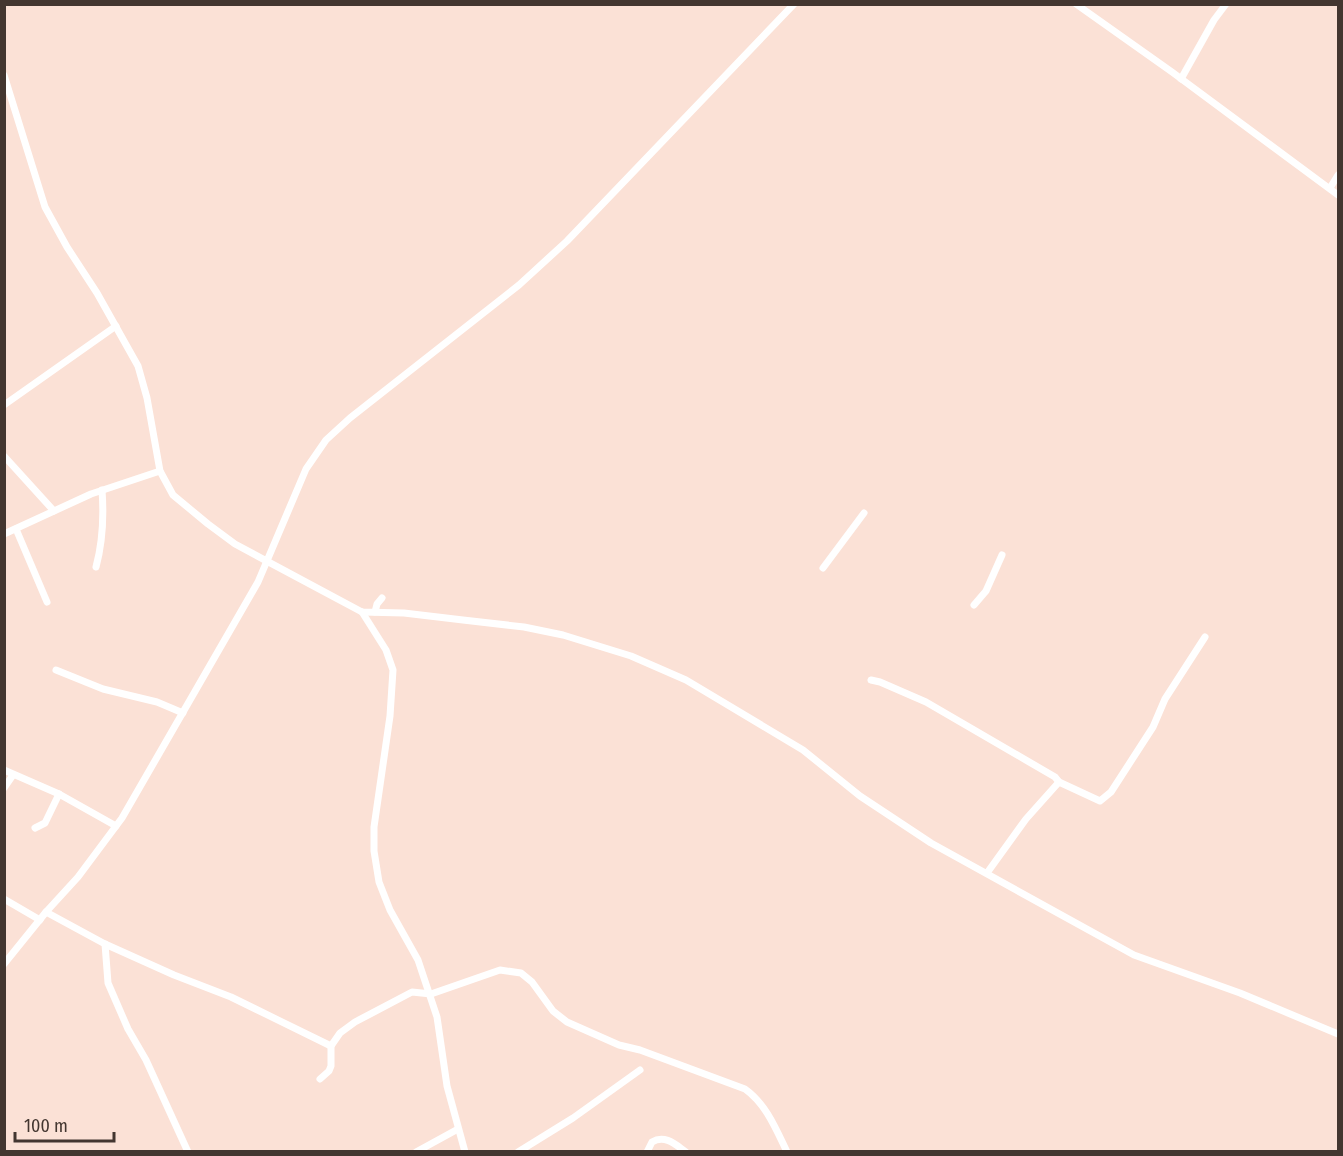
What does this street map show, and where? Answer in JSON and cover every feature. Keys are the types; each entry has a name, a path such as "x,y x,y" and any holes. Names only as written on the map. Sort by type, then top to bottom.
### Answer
{"street":[{"path":"4,964 78,877 116,826 258,582 306,470 326,440 350,418 519,285 621,185 794,4"},
{"path":"1076,4 1338,195"},
{"path":"1181,79 1214,20 1226,4"},
{"path":"4,75 45,207 138,366 147,398 160,471 173,495 183,505 235,544 362,612 463,620 524,627 563,635 631,656 686,680 803,750 860,796 931,843 1134,955 1240,993 1338,1034"},
{"path":"1329,188 1338,175"},
{"path":"4,405 116,326"},
{"path":"4,456 54,511"},
{"path":"4,534 102,490 160,471"},
{"path":"96,567 102,536 104,507 102,490"},
{"path":"823,568 864,513"},
{"path":"16,529 46,602"},
{"path":"974,605 986,591 1002,555"},
{"path":"375,612 382,598"},
{"path":"362,612 386,650 393,670 390,716 374,827 374,851 379,882 390,910 418,960 437,1017 447,1086 465,1152"},
{"path":"871,680 926,702 1055,777 1059,782 1100,801 1111,792 1153,727 1165,699 1205,637"},
{"path":"56,670 103,689 157,702 183,713"},
{"path":"4,770 59,794 116,826"},
{"path":"4,788 13,775"},
{"path":"987,873 1026,819 1059,782"},
{"path":"35,828 45,824 59,794"},
{"path":"4,899 40,920"},
{"path":"46,912 105,944 174,975 231,997 331,1046"},
{"path":"105,944 108,983 188,1152"},
{"path":"320,1079 331,1066 331,1046 340,1033 355,1022 412,992 431,994 500,970 521,973 532,982 553,1011 567,1022 620,1045 640,1050 745,1089 771,1119 787,1152"},
{"path":"518,1152 573,1118 640,1070"},
{"path":"416,1152 458,1129"},
{"path":"647,1152 652,1142 657,1139 668,1140 686,1152"}]}
